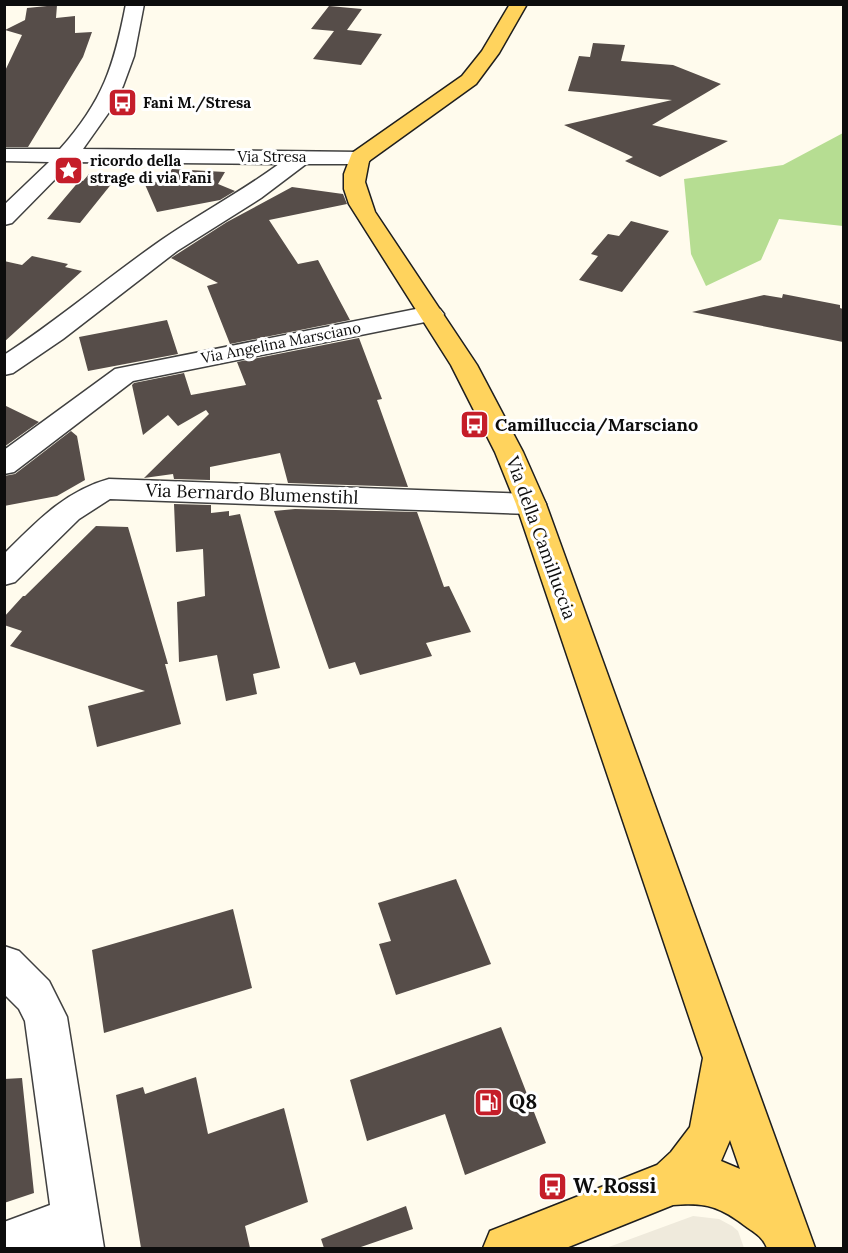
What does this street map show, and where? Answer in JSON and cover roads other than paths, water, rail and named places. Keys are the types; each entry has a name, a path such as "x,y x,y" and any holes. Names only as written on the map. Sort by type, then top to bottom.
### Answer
{"main road":[{"path":"360,158 469,81 490,53 519,4"},
{"name":"Via della Camilluccia","path":"360,158 355,176 358,203 464,365 496,426 531,504 786,1236"},
{"name":"Via della Camilluccia","path":"673,1182 699,1156 708,1140 719,1107 723,1054"},
{"path":"507,1248 673,1182 698,1180 723,1184 749,1197 786,1236"}],"street":[{"path":"4,218 66,156 88,130 111,92 126,53 135,4"},
{"name":"Via Stresa","path":"4,155 360,158"},
{"path":"4,367 54,334 169,246 253,193 302,157"},
{"name":"Via Angelina Marsciano","path":"4,465 107,386 131,373 431,314"},
{"name":"Via Bernardo Blumenstihl","path":"4,574 82,500 98,491 109,489 531,504"},
{"path":"4,965 34,995 45,1017 78,1234 4,1246"}],"place":[{"name":"Fani M./Stresa","path":"122,103"},
{"name":"ricordo della strage di via Fani","path":"69,170"},
{"name":"Camilluccia/Marsciano","path":"474,425"},
{"name":"Q8","path":"488,1102"},
{"name":"W. Rossi","path":"552,1186"}]}
